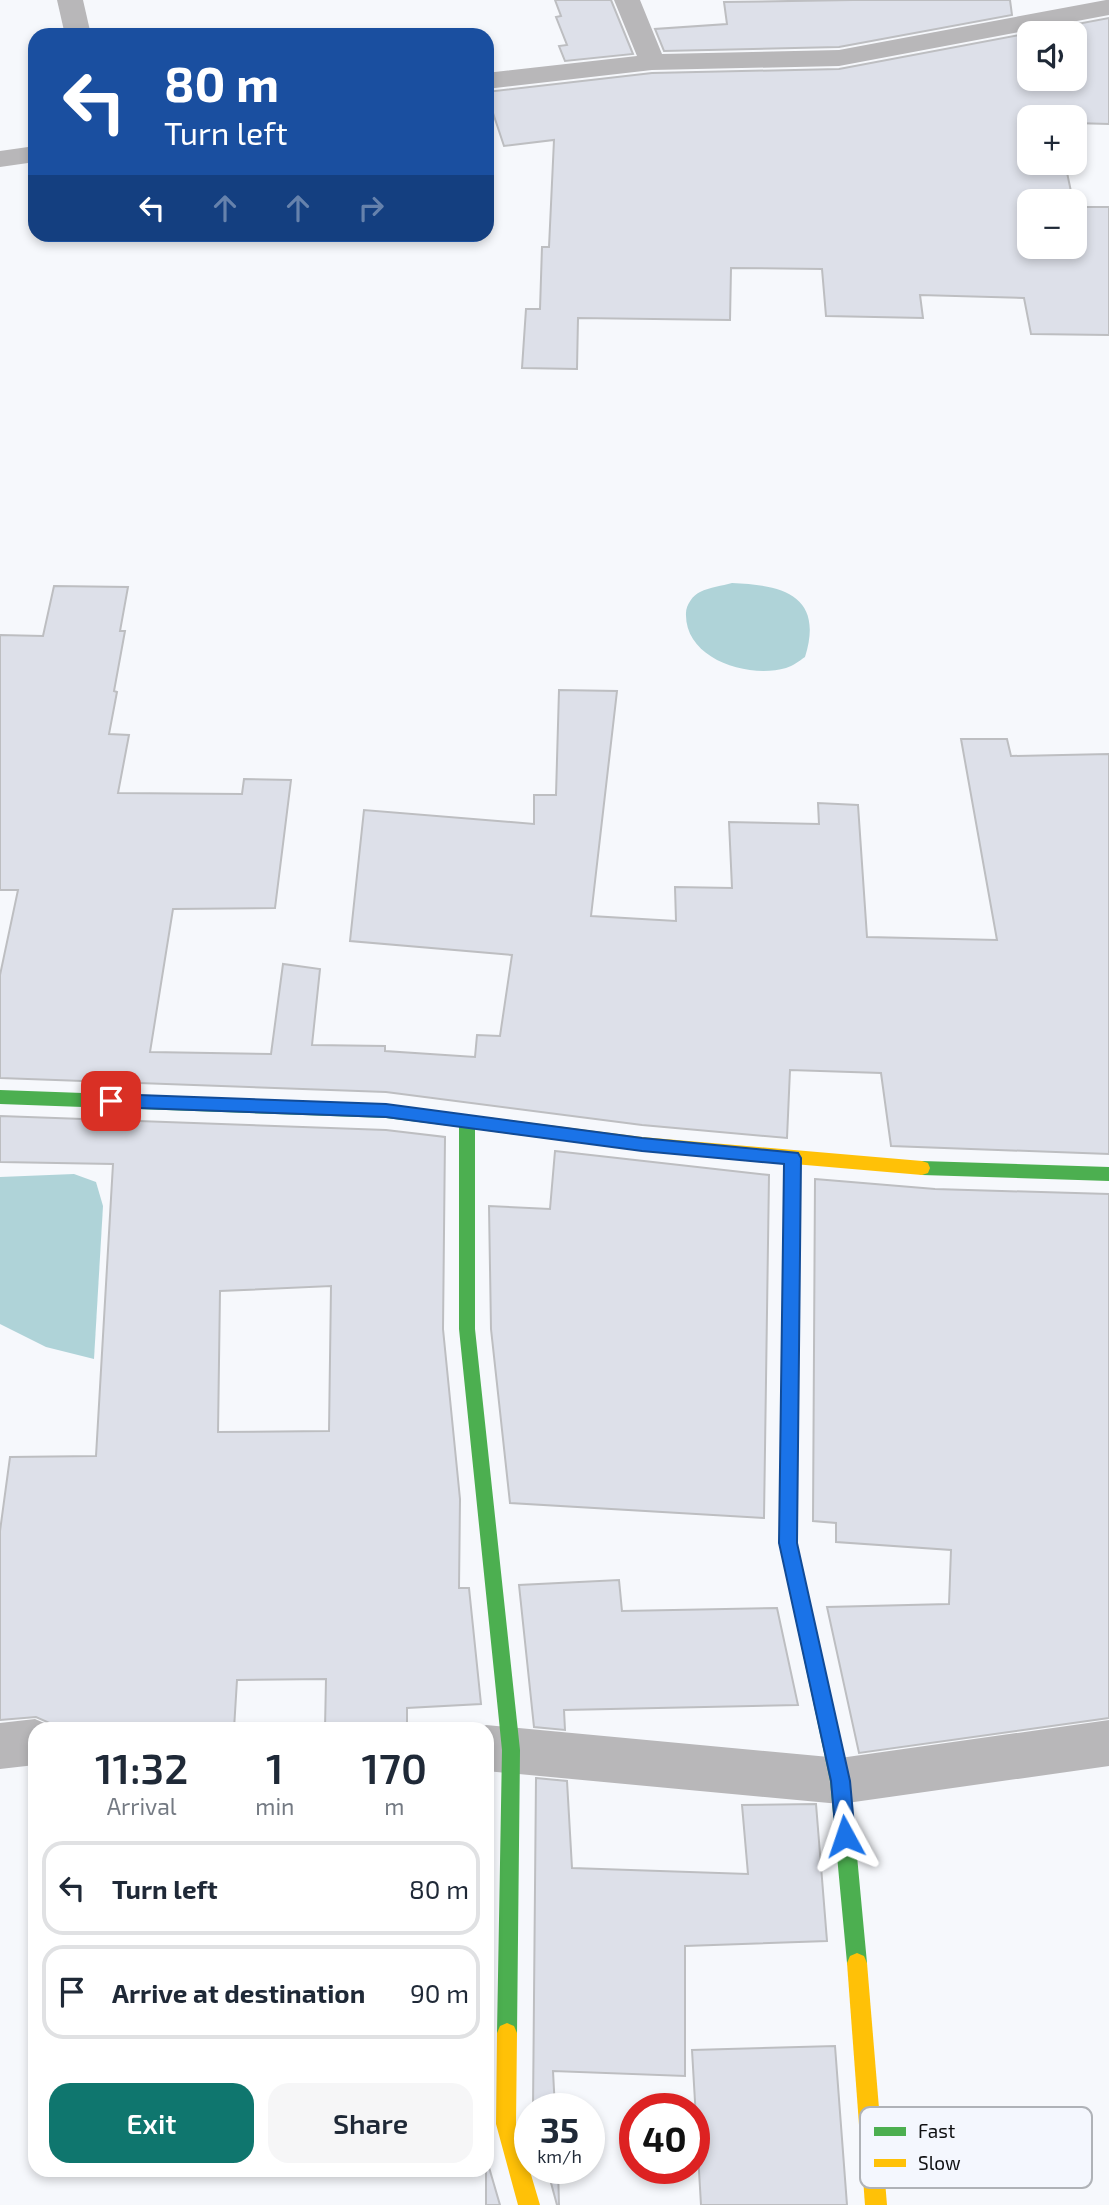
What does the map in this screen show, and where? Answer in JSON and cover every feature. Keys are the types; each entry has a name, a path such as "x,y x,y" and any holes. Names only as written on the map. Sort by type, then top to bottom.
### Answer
{"street":[{"path":"70,0 76,28"},
{"path":"627,0 652,62"},
{"path":"494,80 652,62 839,58 1109,7"},
{"path":"0,159 28,155"},
{"path":"0,1097 386,1111 642,1144 792,1158 935,1170 1109,1174"},
{"path":"467,1122 467,1329 499,1749 506,2124 529,2205"},
{"path":"792,1158 788,1543 840,1781 870,2107"},
{"path":"0,1746 28,1743"},
{"path":"499,1749 840,1781 1109,1743"}],"water":[{"path":"732,583 783,591 804,607 809,620 805,657 786,668 754,671 721,662 695,643 688,629 686,613 690,601 704,590"},
{"path":"74,1174 96,1182 103,1206 94,1359 46,1347 0,1324 0,1177"}],"building":[{"path":"555,0 611,0 633,54 565,61 559,46 567,45 556,17 561,16"},
{"path":"1010,0 1012,15 839,47 664,51 655,29 727,24 724,2"},
{"path":"1109,18 1109,124 1087,123 1087,105 1017,105 1017,175 1068,175 1070,189 1017,189 1017,259 1087,259 1087,207 1109,207 1109,335 1031,334 1024,298 920,295 923,318 826,316 822,269 731,268 730,320 578,318 577,369 522,368 526,309 540,309 542,247 549,247 554,140 504,146 494,116 494,91 652,73 839,69 1017,35 1017,91 1087,91 1087,22"},
{"path":"54,586 128,587 120,631 125,631 109,734 129,735 118,793 242,794 244,779 291,780 275,908 173,909 150,1052 271,1054 283,964 320,969 312,1045 385,1046 385,1051 475,1057 477,1035 500,1036 512,955 350,941 364,810 534,824 534,795 556,795 559,690 617,691 591,916 676,921 675,887 732,888 729,822 819,824 818,803 858,805 867,937 997,940 961,739 1007,739 1011,756 1109,754 1109,1154 891,1146 881,1073 790,1070 787,1138 642,1125 386,1092 0,1078 0,975 18,890 0,890 0,635 43,636"},
{"path":"0,1116 386,1130 445,1137 443,1329 460,1499 459,1588 469,1588 481,1704 407,1708 407,1722 325,1722 326,1679 237,1680 234,1722 47,1722 36,1717 0,1720 0,1531 10,1457 96,1456 113,1164 0,1162","holes":["331,1286 329,1431 218,1432 220,1291"]},
{"path":"555,1151 769,1175 764,1518 510,1503 491,1329 489,1206 550,1209"},
{"path":"815,1179 935,1189 1109,1194 1109,1718 859,1753 827,1607 949,1604 951,1550 836,1542 836,1523 813,1521"},
{"path":"619,1580 622,1611 777,1608 798,1705 564,1710 565,1730 534,1727 519,1585"},
{"path":"536,1778 567,1781 572,1868 748,1874 742,1805 816,1804 827,1941 685,1946 685,2076 553,2071 554,2093 533,2093"},
{"path":"835,2046 847,2205 701,2205 700,2184 710,2184 710,2093 694,2093 692,2050"},
{"path":"486,2177 492,2177 500,2205 486,2205"},
{"path":"551,2184 558,2184 557,2205"}],"traffic: fast":[{"path":"0,1097 386,1111 487,1124"},
{"path":"467,1122 467,1329 511,1750 507,2033"},
{"path":"792,1158 788,1543 840,1781 857,1963"},
{"path":"922,1168 1109,1174"}],"traffic: slow":[{"path":"487,1124 642,1144 922,1168"},
{"path":"857,1963 868,2107"},
{"path":"507,2033 506,2124 529,2205"},
{"path":"875,2188 876,2205"}],"route":[{"path":"111,1101 386,1111 642,1144 792,1158 788,1543 840,1781 845,1836"}]}
